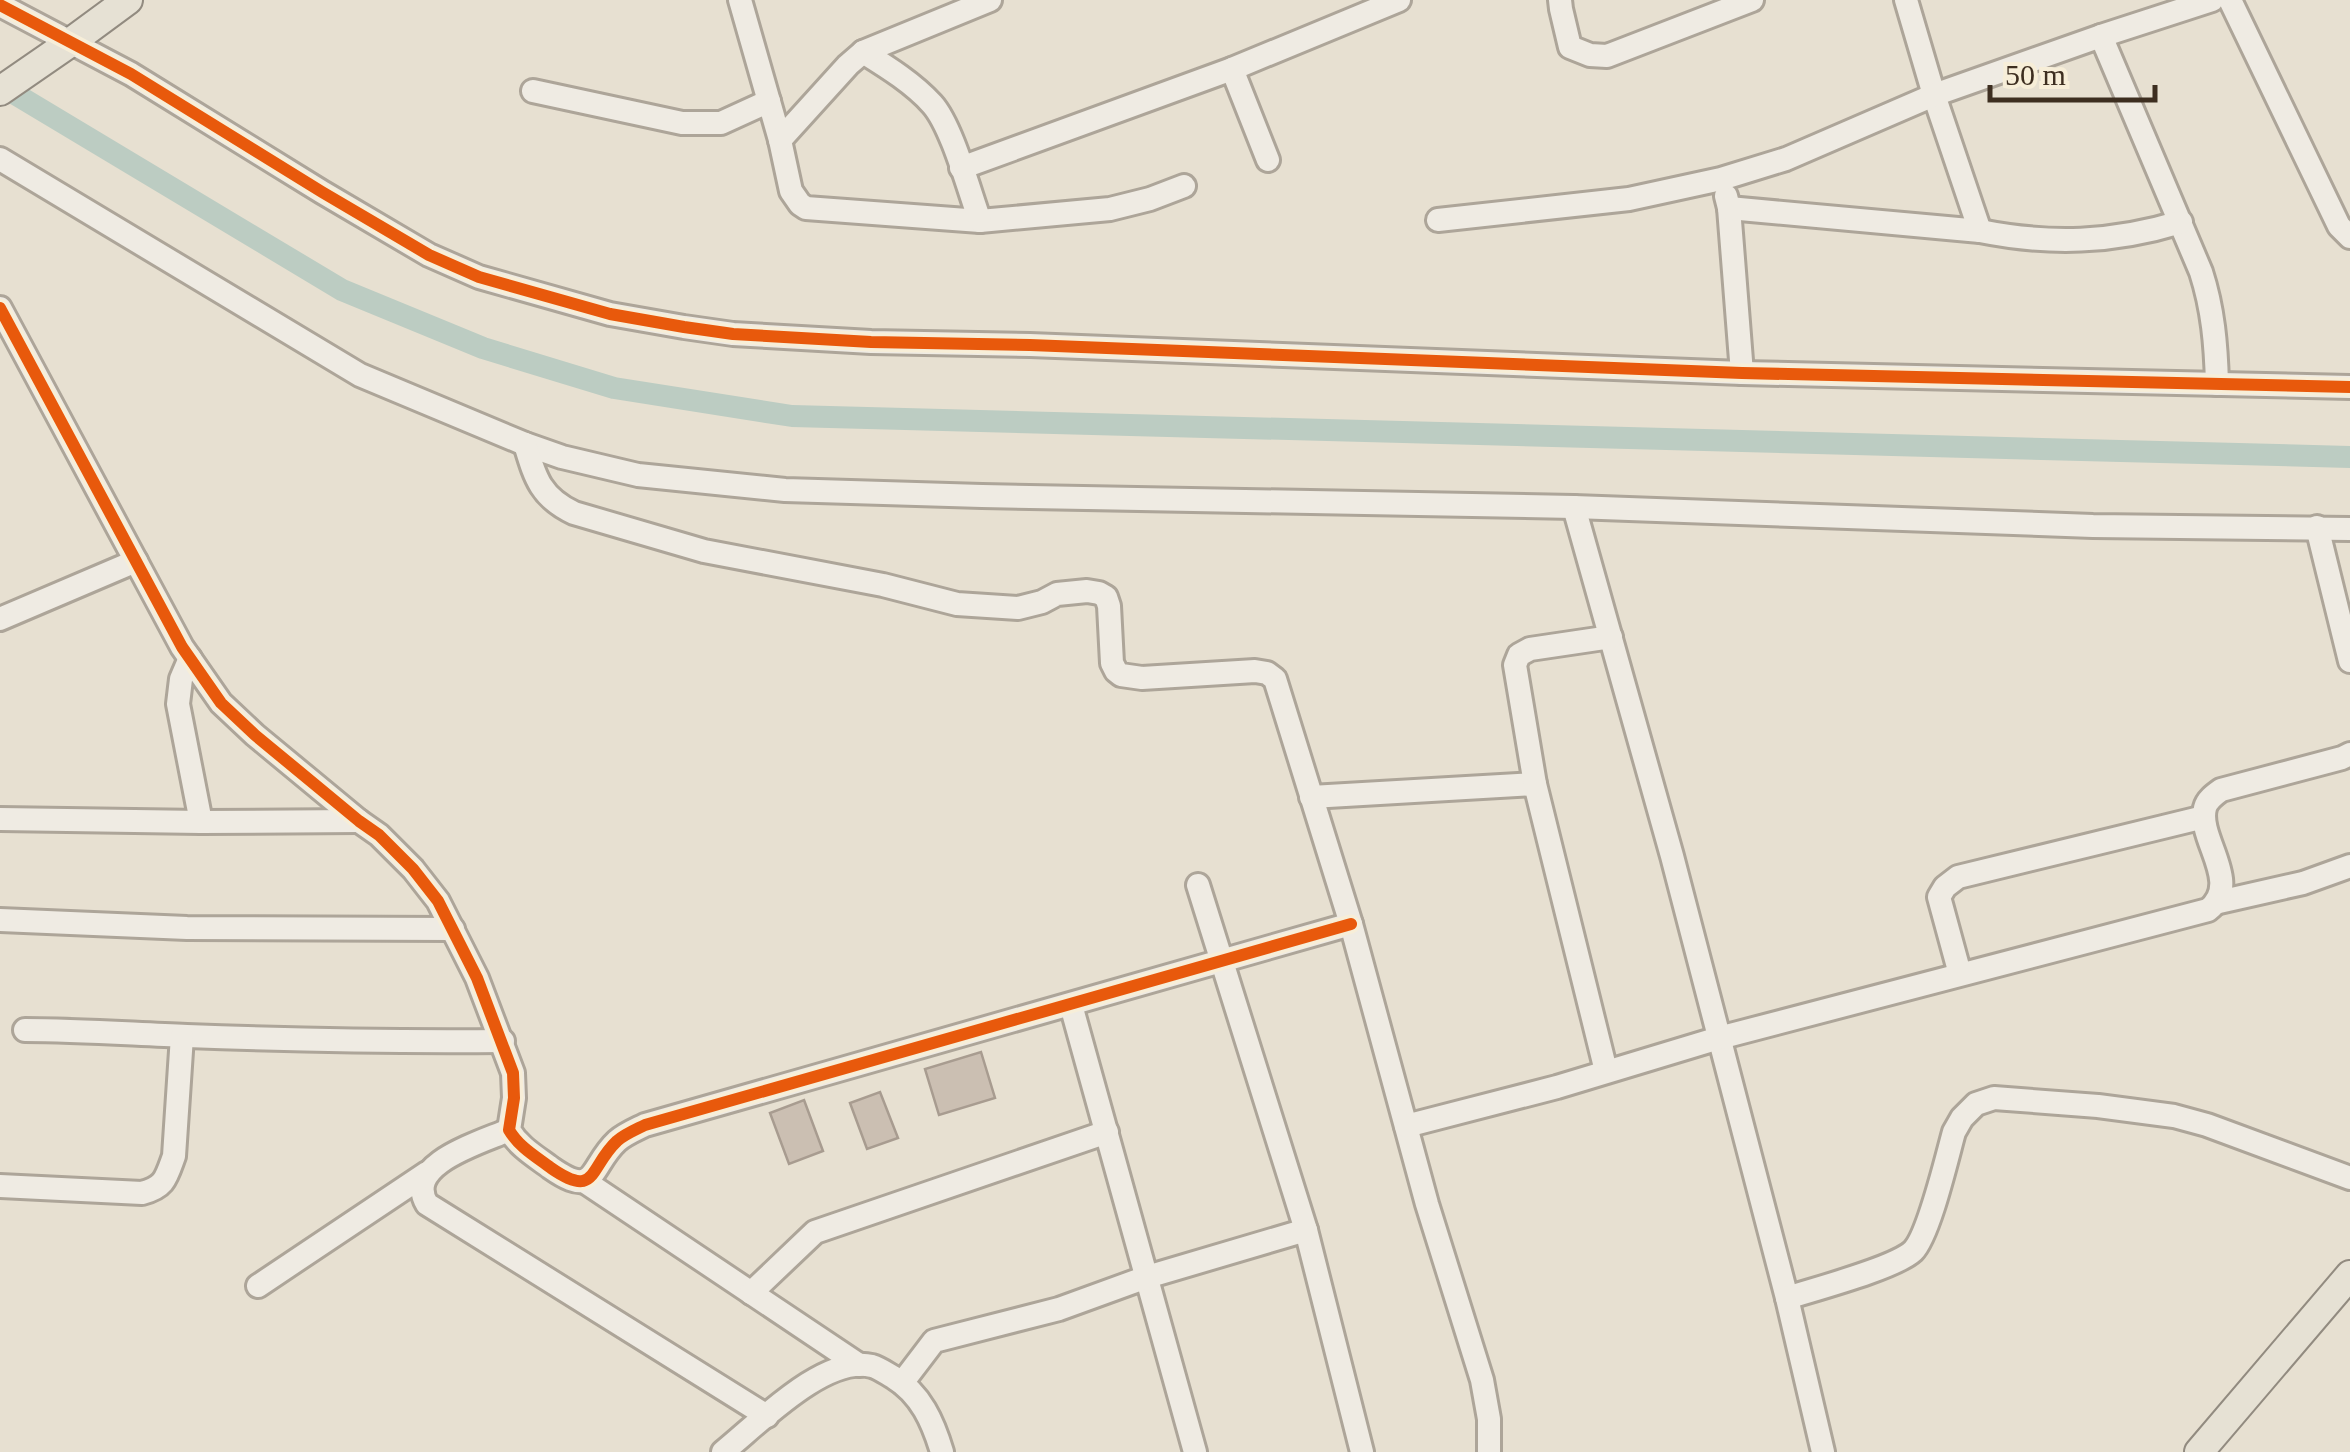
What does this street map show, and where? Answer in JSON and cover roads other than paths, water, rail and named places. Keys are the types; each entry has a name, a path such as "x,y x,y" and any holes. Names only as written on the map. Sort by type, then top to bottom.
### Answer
{"main road":[{"path":"0,91 128,0"},
{"path":"2199,1452 2350,1275"}],"street":[{"path":"740,0 791,191 806,208 980,221 1110,210 1184,186"},
{"path":"780,140 863,52 990,0"},
{"path":"961,168 1232,69 1399,0"},
{"path":"1560,0 1570,47 1590,55 1607,56 1752,0"},
{"path":"1682,0 1687,24"},
{"path":"1906,0 1980,231"},
{"path":"1438,220 1629,199 1721,178 1786,159 1934,95 2212,0"},
{"path":"2230,0 2339,226 2350,237"},
{"path":"0,5 63,48 131,74 430,255 479,276 610,314 732,334 1742,374 2350,387"},
{"path":"2101,36 2181,222 2210,301 2217,384"},
{"path":"863,52 933,105 945,124 980,221"},
{"path":"1232,69 1268,160"},
{"path":"534,92 682,124 720,124 769,100"},
{"path":"0,159 360,375 525,444 638,476 785,490 982,496 1574,507 2093,526 2350,528"},
{"path":"1721,178 1728,208 1742,374"},
{"path":"1728,208 2082,241 2140,234 2181,222"},
{"path":"0,308 136,562 190,658 221,703 238,722 379,835 426,884 478,978 503,1040 514,1085 509,1130 527,1151 566,1178 576,1182 592,1176 614,1143 645,1126 1350,924"},
{"path":"525,444 535,478 546,494 574,513 704,551 971,605 1018,608 1058,594 1099,593 1109,606 1112,663 1121,676 1255,672 1267,673 1276,680 1350,924 1427,1204 1482,1380 1489,1419 1489,1452"},
{"path":"1574,507 1720,1038 1788,1298 1823,1452"},
{"path":"2317,527 2350,660"},
{"path":"0,619 136,562"},
{"path":"1606,1072 1535,784 1515,664 1518,656 1530,649 1611,636"},
{"path":"190,658 181,680 178,704 201,822"},
{"path":"2219,902 2222,882 2204,817 2210,798 2221,790 2350,754"},
{"path":"1311,797 1535,784"},
{"path":"1960,974 1939,897 1944,887 1958,877 2204,817"},
{"path":"0,820 359,821"},
{"path":"1406,1126 1557,1087 1720,1038 2208,910 2219,902 2302,883 2350,866"},
{"path":"1198,885 1306,1230 1362,1452"},
{"path":"0,920 188,928 453,929"},
{"path":"1071,1005 1196,1452"},
{"path":"25,1030 383,1042 503,1040"},
{"path":"0,1186 142,1193 157,1189 174,1156 182,1036"},
{"path":"1788,1298 1894,1262 1913,1251 1924,1234 1954,1132 1976,1104 1994,1098 2174,1116 2350,1178"},
{"path":"258,1286 428,1174 446,1158 509,1130"},
{"path":"751,1293 815,1232 1107,1132"},
{"path":"428,1174 422,1184 427,1204 768,1416"},
{"path":"584,1181 859,1365"},
{"path":"902,1383 934,1341 1059,1309 1147,1277 1306,1230"},
{"path":"723,1452 816,1377 859,1365 875,1367 902,1383 920,1400 942,1452"}],"waterway":[{"path":"0,85 342,290 483,348 614,388 792,416 2350,457"}]}
